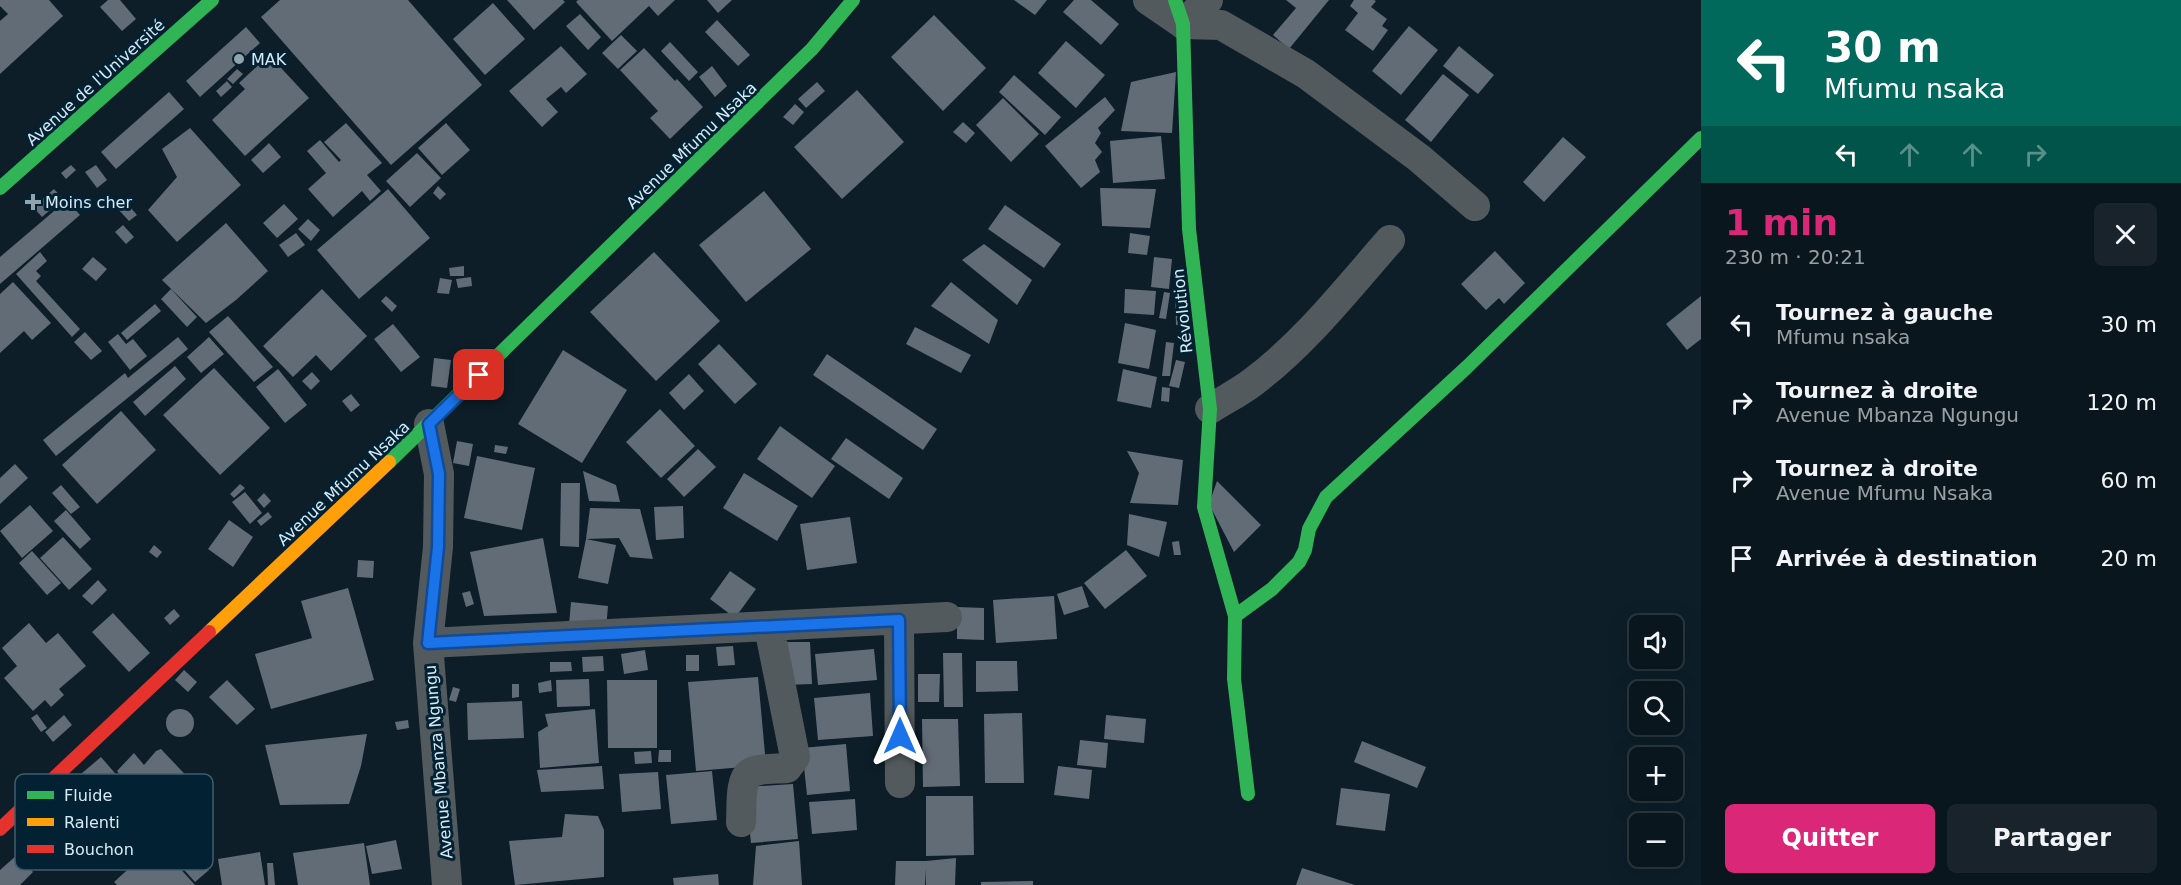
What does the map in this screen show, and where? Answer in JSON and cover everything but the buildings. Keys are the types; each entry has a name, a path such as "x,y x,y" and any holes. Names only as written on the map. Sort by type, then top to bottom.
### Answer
{"street":[{"name":"Avenue de l'Université","path":"0,188 212,0"},
{"name":"Avenue Mfumu Nsaka","path":"58,774 429,424 812,49 853,0"},
{"path":"1148,0 1221,25 1306,74 1419,158 1475,206"},
{"path":"1179,12 1208,0"},
{"name":"Révolution","path":"1179,12 1189,229 1210,409 1204,507 1235,616 1234,679 1248,794"},
{"path":"1235,616 1272,589 1299,562 1305,550 1310,529 1326,497 1467,367 1701,138"},
{"path":"1210,409 1252,384 1275,365 1390,240"},
{"name":"Avenue Mbanza Ngungu","path":"429,424 439,474 438,547 428,643 447,885"},
{"path":"428,643 947,617"},
{"path":"899,620 900,783"},
{"path":"741,822 743,784 747,775 753,771 787,768 795,757 769,627"},
{"name":"Avenue Mfumu Nsaka","path":"0,829 15,815"}],"traffic: fast":[{"path":"0,188 212,0"},
{"path":"389,462 812,49 853,0"},
{"path":"1175,0 1183,24 1189,229 1210,409 1204,507 1235,616 1234,679 1248,794"},
{"path":"1235,616 1272,589 1299,562 1305,550 1309,529 1326,497 1467,367 1701,138"}],"traffic: slow":[{"path":"209,632 389,462"}],"traffic: jam":[{"path":"58,774 209,632"},
{"path":"0,829 15,815"}],"place":[{"name":"MAK","path":"239,59"},
{"name":"Moins cher","path":"33,202"}],"route":[{"path":"479,375 429,424 439,474 438,547 428,643 899,620 900,736"}]}
